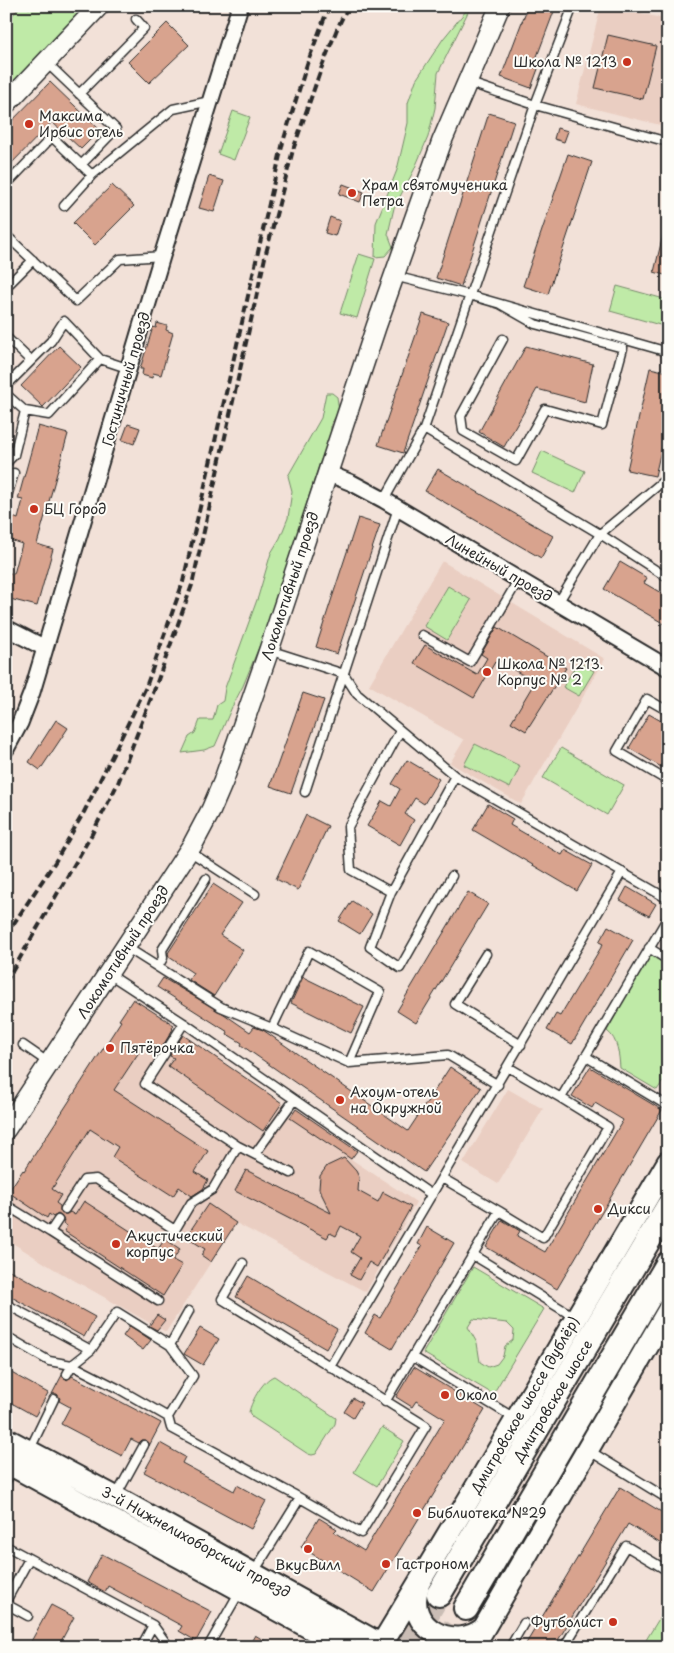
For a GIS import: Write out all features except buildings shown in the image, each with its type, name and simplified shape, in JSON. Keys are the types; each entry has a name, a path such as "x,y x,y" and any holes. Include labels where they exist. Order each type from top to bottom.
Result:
{"main road":[{"name":"Дмитровское шоссе (дублёр)","path":"382,1646 428,1590 517,1420 668,1162"},
{"name":"Дмитровское шоссе","path":"428,1590 668,1207"},
{"path":"466,1608 668,1264"},
{"path":"473,1647 665,1322"},
{"name":"3-й Нижнелихоборский проезд","path":"6,1439 115,1497 345,1647"},
{"name":"3-й Нижнелихоборский проезд","path":"9,1470 382,1646"},
{"path":"428,1590 415,1602 417,1616 425,1628 436,1637 449,1642 464,1641 477,1636 484,1628"}],"street":[{"path":"6,104 99,6"},
{"name":"Гостиничный проезд","path":"6,749 20,724 45,648 130,369 162,256 240,6"},
{"name":"Локомотивный проезд","path":"6,1129 109,974 212,810 269,650 327,473 442,141 500,6"},
{"name":"Линейный проезд","path":"327,473 352,482 398,508 668,668"},
{"path":"6,628 45,648"}],"lane":[{"path":"384,500 424,429 535,105 573,6"},
{"path":"79,94 144,28 136,20"},
{"path":"46,62 116,129 81,165"},
{"path":"467,82 535,105 668,142"},
{"path":"64,206 92,175 173,109 211,101"},
{"path":"6,185 52,137 92,175"},
{"path":"6,235 76,301 120,259 162,256"},
{"path":"6,287 33,260"},
{"path":"394,276 668,352"},
{"path":"500,304 535,324 623,348 602,425 545,409 516,461 463,431 461,416 503,339"},
{"path":"6,386 50,341 64,320 100,359 130,369"},
{"path":"6,336 31,360"},
{"path":"6,394 25,411 49,416 100,359"},
{"path":"6,463 14,455 25,411"},
{"path":"424,429 600,534 668,578"},
{"path":"6,447 14,455"},
{"path":"6,500 14,473"},
{"path":"558,602 600,534 668,476"},
{"path":"304,792 398,508"},
{"path":"422,635 470,662 519,579"},
{"path":"269,650 344,674 357,694 455,776 668,899"},
{"path":"668,711 647,699 617,751 668,781"},
{"path":"391,892 350,870 348,827 400,731"},
{"path":"452,876 400,968 370,948 391,892 455,776"},
{"path":"188,851 255,894"},
{"path":"330,1367 622,872"},
{"path":"158,967 163,958 162,950 206,879"},
{"path":"560,1098 668,917"},
{"path":"126,947 221,1006 349,1063 448,1055 498,1085"},
{"path":"649,948 668,960"},
{"path":"272,1028 309,951 380,992 349,1063"},
{"path":"486,954 455,1004 521,1045"},
{"path":"109,974 184,1023 432,1195"},
{"path":"184,1023 145,1084 238,1146 291,1173"},
{"path":"23,1045 49,1063"},
{"path":"585,1056 668,1106"},
{"path":"442,1178 544,1238 608,1127 508,1067"},
{"path":"255,1154 294,1100"},
{"path":"65,1209 84,1180 96,1179 176,1230 192,1203 213,1190 238,1146"},
{"path":"6,1205 158,1301"},
{"path":"386,1402 499,1211"},
{"path":"50,1232 58,1220"},
{"path":"473,1255 577,1318"},
{"path":"6,1336 49,1361 72,1366 119,1389 164,1415 172,1428 300,1498 360,1534 426,1426 222,1299 243,1263"},
{"path":"6,1304 91,1350"},
{"path":"170,1345 189,1311"},
{"path":"67,1374 72,1366 91,1350 117,1312 170,1345 192,1376 164,1415 157,1421"},
{"path":"412,1357 517,1420"},
{"path":"29,1451 54,1399"},
{"path":"115,1497 144,1445"},
{"path":"588,1450 668,1499"},
{"path":"208,1647 300,1498"},
{"path":"6,1546 153,1625 169,1647"},
{"path":"564,1647 626,1546 668,1571"},
{"path":"6,1601 29,1558"},
{"path":"6,1604 28,1616"},
{"path":"510,1647 524,1623"},
{"path":"141,1647 153,1625"}],"shaded area":[{"name":"Школа № 1213","path":"601,6 613,6 668,20 668,127 576,104"},
{"name":"Школа № 1213. Корпус № 2","path":"442,561 605,659 521,804 450,763 464,740 369,685"},
{"path":"133,999 174,1025 172,1029 294,1112 296,1109 357,1151 351,1159 416,1202 366,1292 236,1223 166,1332 54,1269 6,1239 6,1195 121,1022 119,1020"},
{"path":"508,1089 543,1109 498,1184 463,1163"}],"green space":[{"path":"21,6 27,6 29,9 32,6 92,6 6,94 6,22"},
{"path":"470,6 438,73 435,108 428,137 414,170 394,208 388,234 393,247 385,256 375,257 376,223 397,170 408,123 408,103 416,80 443,39"},
{"path":"233,111 250,117 234,160 218,154"},
{"path":"359,254 375,259 357,318 340,313"},
{"path":"617,286 668,300 667,327 610,311"},
{"path":"326,393 332,393 337,397 339,411 331,424 331,439 320,462 268,625 243,686 215,746 204,750 182,753 189,737 195,733 200,720 213,720 217,705 223,701 225,688 258,597 271,553 280,538 288,518 292,491 288,476 321,418"},
{"path":"542,451 585,471 575,493 532,473"},
{"path":"448,586 471,600 447,640 424,626"},
{"path":"578,662 594,671 579,696 563,687"},
{"path":"475,744 520,766 510,788 464,765"},
{"path":"561,748 624,785 607,815 543,778"},
{"path":"649,954 668,966 668,1074 657,1090 620,1068 616,1043 607,1031"},
{"path":"473,1267 544,1309 493,1394 423,1353","holes":["473,1319 507,1323 514,1330 513,1340 505,1346 503,1356 497,1364 488,1367 480,1362 477,1343 468,1327"]},
{"path":"274,1376 336,1418 335,1424 316,1454 308,1454 252,1417 249,1412 258,1391"},
{"path":"382,1427 404,1441 377,1486 354,1472"},
{"path":"668,1604 668,1647 657,1647 646,1640"}],"tunnel":[{"path":"408,1647 439,1594"},
{"path":"443,1647 466,1608"}],"railway":[{"path":"6,935 55,862 84,812 146,687 183,582 283,142 307,64 329,6"},
{"path":"6,982 92,834 118,783 192,585 266,253 293,150 321,69 348,6"}],"place":[{"name":"Школа № 1213","path":"627,62"},
{"name":"Максима Ирбис отель","path":"29,124"},
{"name":"Храм святомученика Петра","path":"352,193"},
{"name":"БЦ Город","path":"34,509"},
{"name":"Школа № 1213. Корпус № 2","path":"487,672"},
{"name":"Пятёрочка","path":"110,1048"},
{"name":"Ахоум-отель на Окружной","path":"340,1100"},
{"name":"Дикси","path":"598,1209"},
{"name":"Акустический корпус","path":"116,1244"},
{"name":"Около","path":"445,1395"},
{"name":"Библиотека №29","path":"417,1513"},
{"name":"ВкусВилл","path":"308,1549"},
{"name":"Гастроном","path":"386,1564"},
{"name":"Футболист","path":"613,1622"}]}
